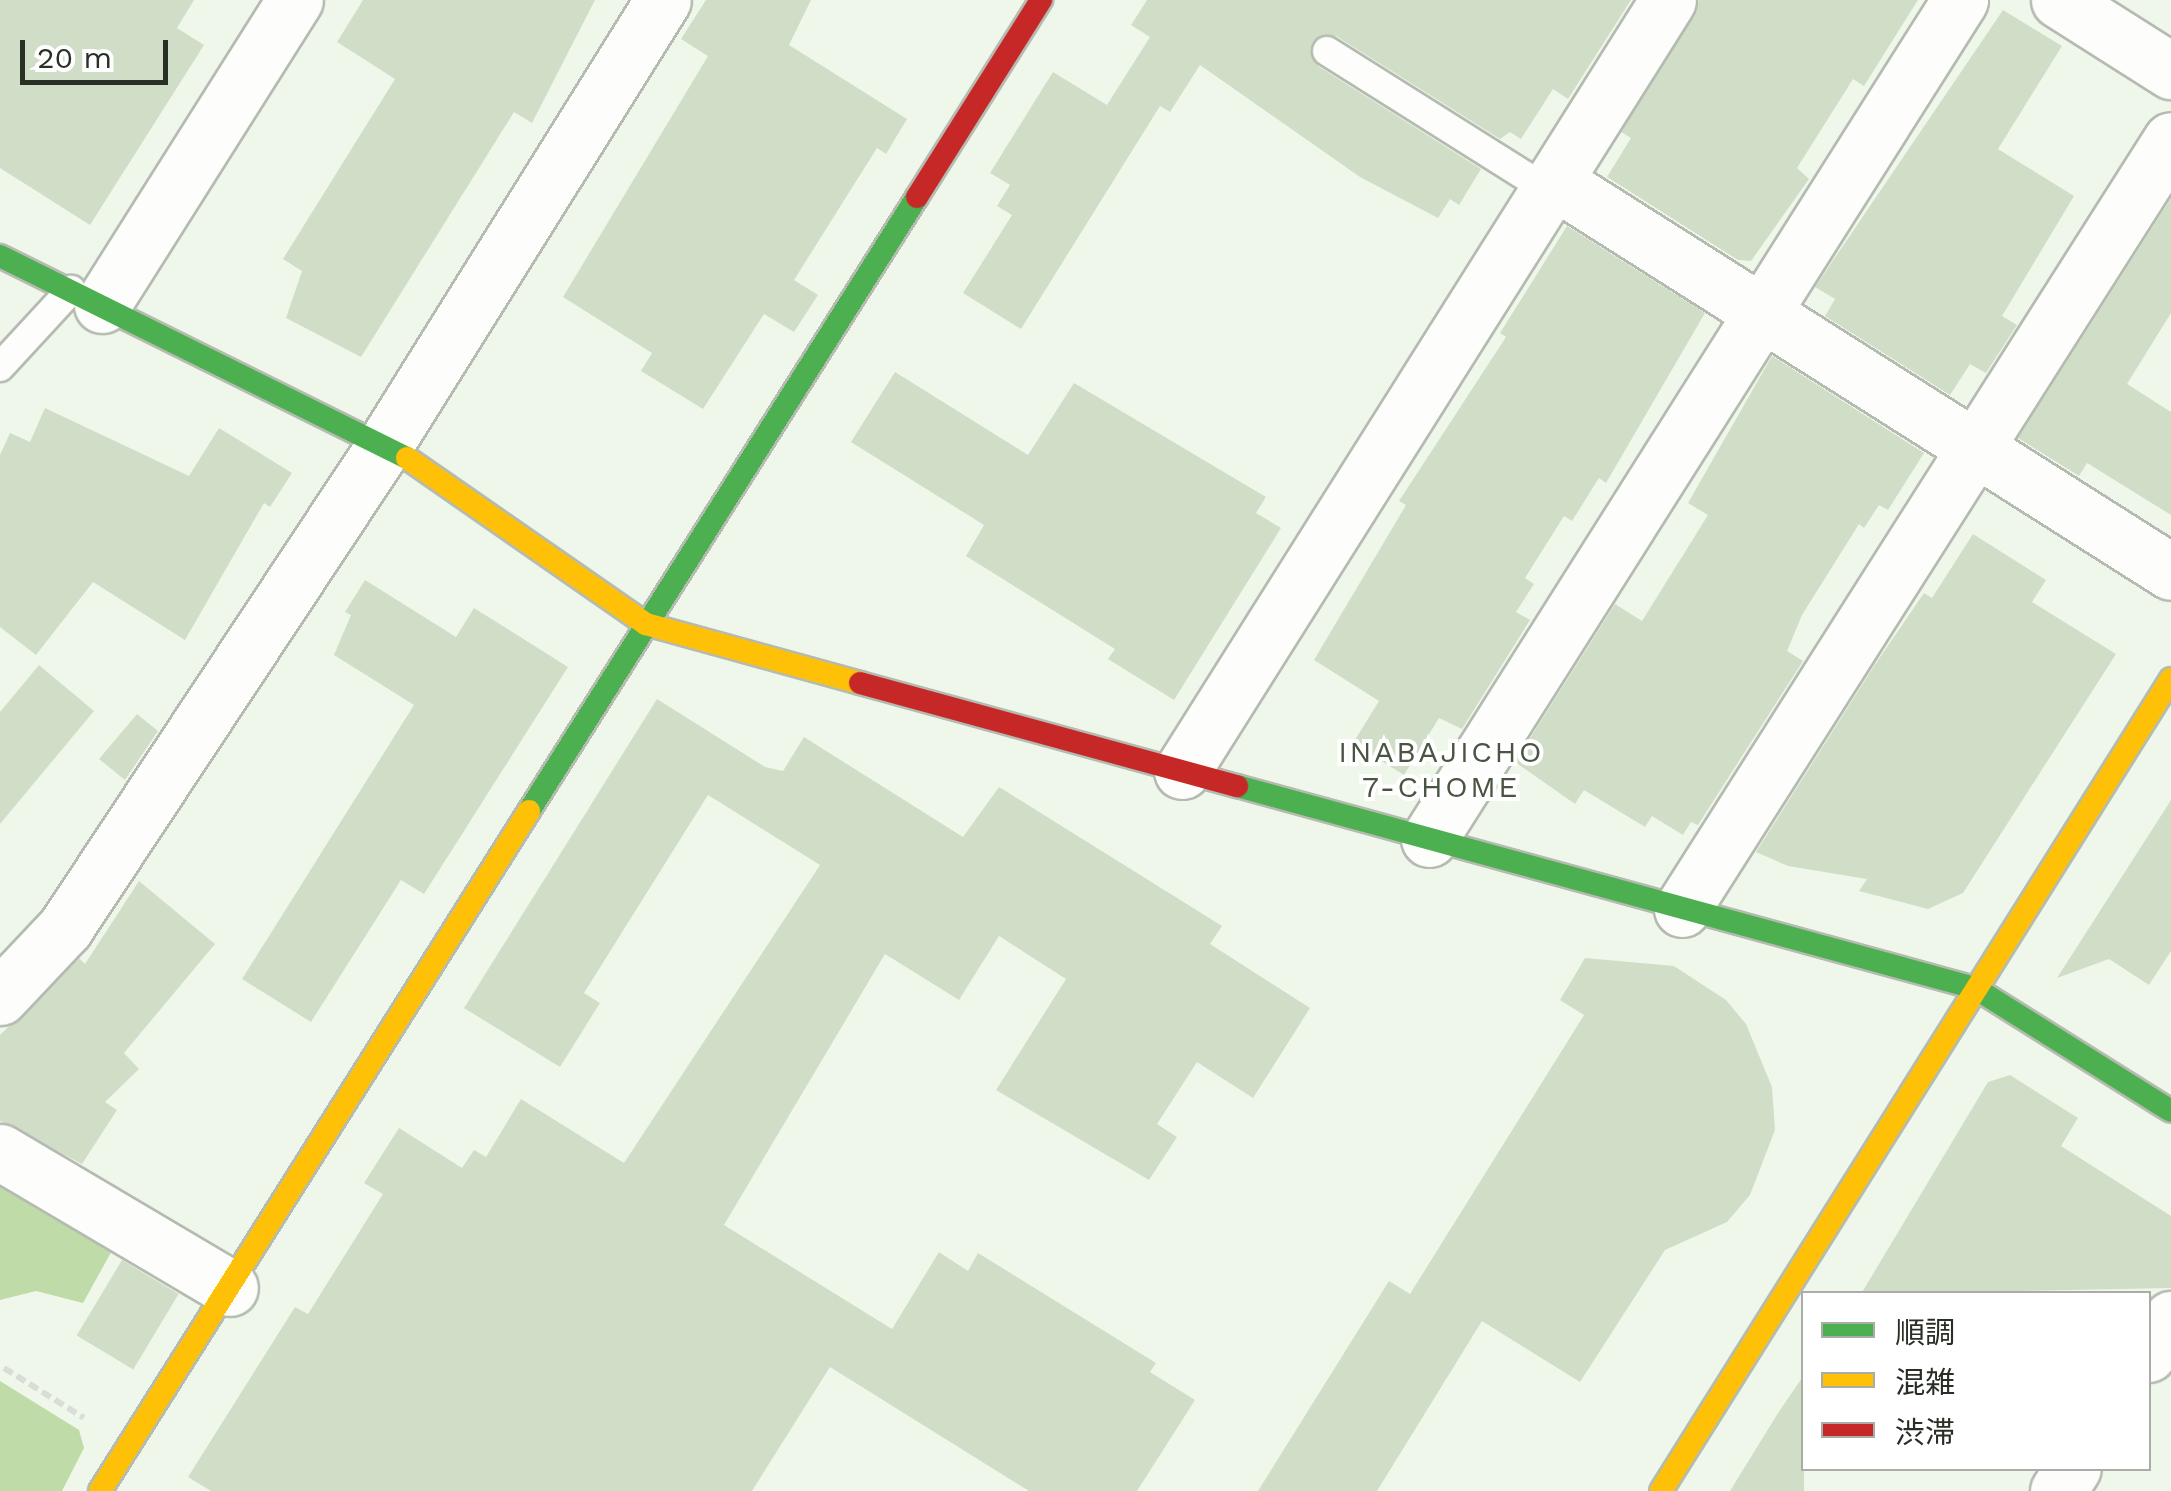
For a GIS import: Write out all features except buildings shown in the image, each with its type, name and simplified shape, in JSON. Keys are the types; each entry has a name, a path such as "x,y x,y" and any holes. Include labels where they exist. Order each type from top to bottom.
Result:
{"street":[{"path":"86,298 295,0"},
{"path":"0,997 65,928 386,442 662,0"},
{"path":"1182,771 1668,0"},
{"path":"1428,838 1960,0"},
{"path":"2059,0 2171,71"},
{"path":"100,1491 1039,1"},
{"path":"1682,908 2171,140"},
{"path":"1551,186 1763,312 2171,572"},
{"path":"0,256 386,442 646,624 1974,988 2171,1110"},
{"path":"1661,1491 2171,679"},
{"path":"0,1152 230,1288"},
{"path":"2151,1350 2171,1320"}],"lane":[{"path":"1328,51 1551,186"},
{"path":"0,368 86,298"}],"path":[{"path":"4,1368 129,1446"}],"green space":[{"path":"0,1179 114,1247 83,1303 36,1291 0,1300"},
{"path":"0,1381 79,1430 84,1448 62,1491 0,1491"}],"traffic: fast":[{"path":"529,811 917,197"},
{"path":"0,256 407,458"},
{"path":"1237,786 1975,988 2171,1111"}],"traffic: slow":[{"path":"407,458 646,624 860,683"},
{"path":"1661,1491 2171,679"},
{"path":"100,1491 529,811"}],"traffic: jam":[{"path":"917,197 1041,0"},
{"path":"860,683 1237,786"}],"district":[{"name":"INABAJICHO 7-CHOME","path":"1441,769"}]}
